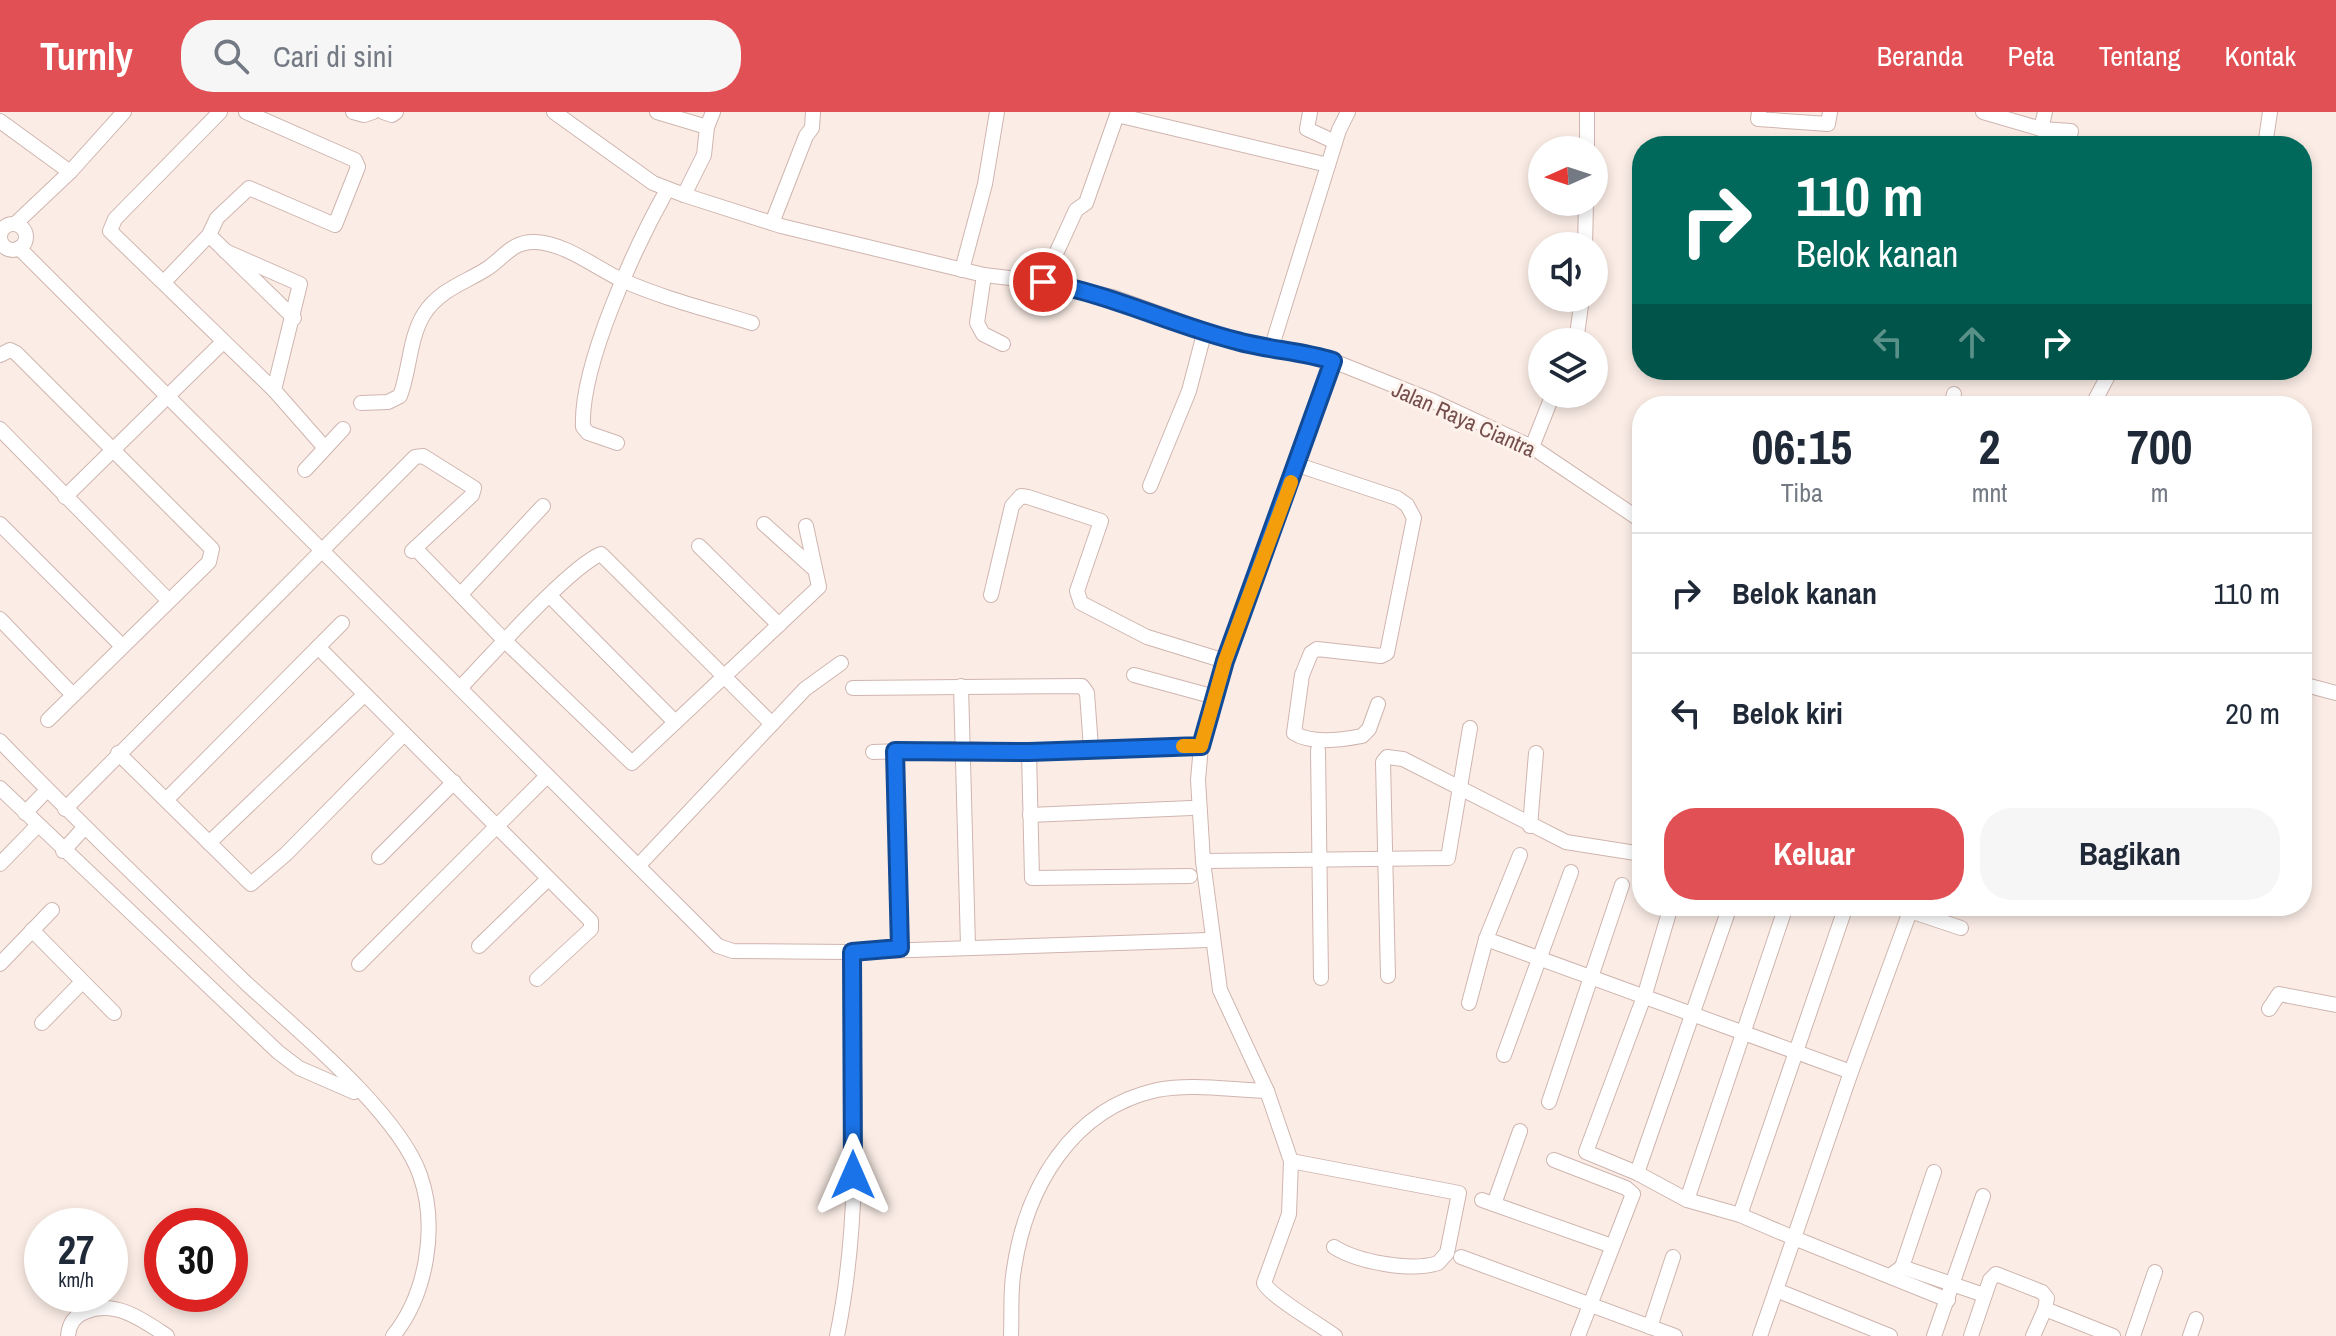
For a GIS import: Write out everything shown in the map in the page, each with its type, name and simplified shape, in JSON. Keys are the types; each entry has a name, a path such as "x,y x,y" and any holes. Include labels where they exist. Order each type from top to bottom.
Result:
{"street":[{"path":"124,112 70,172 6,225 0,236 2,247 19,248 168,392 322,551 724,949 852,952 1208,940"},
{"path":"220,112 110,225 111,233 165,281 274,390 325,448"},
{"path":"165,281 209,235 217,218 249,188 333,226 358,167 349,155 246,112"},
{"path":"353,112 364,115 373,112"},
{"path":"383,112 392,115 396,112"},
{"name":"Jalan Raya Ciantra","path":"554,112 667,190 772,223 962,270 1043,282 1113,297 1238,342 1272,346 1333,361 1532,447 1632,514"},
{"path":"657,112 707,127"},
{"path":"684,195 704,155 707,127 713,112"},
{"path":"772,223 806,136 812,128 813,112"},
{"path":"962,270 985,184 997,112"},
{"path":"1310,112 1307,129 1335,142"},
{"path":"1272,346 1335,142 1348,112"},
{"path":"1587,112 1587,136"},
{"path":"1759,112 1758,119 1828,124 1830,112"},
{"path":"1983,112 2041,129 2071,131 2070,136"},
{"path":"2041,129 2045,112"},
{"path":"2266,136 2270,112"},
{"path":"1043,282 1076,210 1086,203 1115,116 1172,119 1328,165"},
{"path":"0,121 70,172"},
{"path":"617,443 588,433 583,419 593,366 625,281 667,190"},
{"path":"6,225 23,228 26,236 19,248"},
{"path":"209,235 294,318"},
{"path":"361,403 388,402 400,396 419,322 427,309 445,291 487,268 515,246 539,242 559,248 625,281 752,323"},
{"path":"225,251 299,283 294,318 274,390"},
{"path":"984,275 977,323 983,334 1003,344"},
{"path":"1150,486 1189,391 1205,330"},
{"path":"65,497 168,392 223,342"},
{"path":"0,355 10,350 16,353 212,549 209,562 48,720"},
{"path":"1333,361 1225,661 1201,746 1198,780 1203,861 1220,990 1267,1091 1291,1161 1289,1214 1264,1283 1273,1295 1335,1336"},
{"path":"1532,447 1547,408"},
{"path":"0,429 168,600"},
{"path":"305,470 343,429"},
{"path":"65,809 415,457 423,456 474,488 472,495 414,549 630,763 819,587 806,526"},
{"path":"1298,465 1397,498 1407,505 1414,518 1387,653 1381,656 1321,649 1311,653 1302,675 1294,733 1303,738 1328,740 1362,736 1369,729 1378,704"},
{"path":"991,595 1012,506 1021,496 1028,497 1101,521 1077,591 1081,603 1147,637 1225,661"},
{"path":"461,594 543,506"},
{"path":"0,524 121,645"},
{"path":"764,524 813,568"},
{"path":"699,546 779,625"},
{"path":"460,688 591,559 604,555 772,724"},
{"path":"551,597 675,722"},
{"path":"0,619 73,695"},
{"path":"166,800 342,623"},
{"path":"318,647 592,925 537,979"},
{"path":"638,866 805,689 841,663"},
{"path":"1134,675 1215,697"},
{"path":"961,686 968,946"},
{"path":"853,688 1082,686 1087,693 1091,748"},
{"path":"2312,687 2336,693"},
{"path":"209,843 364,695"},
{"path":"1203,861 1448,858 1470,728"},
{"path":"118,753 246,883 254,883 403,735"},
{"path":"0,741 84,828 365,1098 406,1149 420,1175 426,1207 427,1247 422,1277 413,1302 393,1336"},
{"path":"873,752 963,749 1029,752 1201,746"},
{"path":"1318,750 1321,978"},
{"path":"895,751 900,948"},
{"path":"1029,752 1032,878 1190,876"},
{"path":"1530,826 1536,753"},
{"path":"1388,976 1385,758 1403,759 1566,842 1632,852"},
{"path":"359,964 547,776"},
{"path":"379,857 454,782"},
{"path":"0,788 278,1052 299,1068 365,1098"},
{"path":"25,813 47,790"},
{"path":"1030,815 1191,808"},
{"path":"0,864 37,826"},
{"path":"63,851 84,828"},
{"path":"1469,1003 1486,939 1520,855"},
{"path":"1504,1055 1571,872"},
{"path":"479,946 548,879"},
{"path":"1549,1102 1622,885"},
{"path":"0,964 52,910"},
{"path":"1668,916 1645,994 1586,1152 1637,1173 1687,1200 1740,1215 1794,1238 1896,1271 1954,1283 1984,1295"},
{"path":"1637,1173 1726,916"},
{"path":"1687,1200 1783,916"},
{"path":"1740,1215 1843,916"},
{"path":"1760,1336 1908,916"},
{"path":"1931,916 1961,928"},
{"path":"32,930 114,1013"},
{"path":"1486,939 1645,994 1691,1014 1851,1072"},
{"path":"837,1336 851,1254 853,1207 852,952"},
{"path":"42,1023 82,982"},
{"path":"2269,1009 2279,994 2336,1005"},
{"path":"1011,1336 1014,1267 1032,1203 1052,1159 1082,1129 1123,1102 1156,1090 1267,1091"},
{"path":"1520,1131 1488,1202 1612,1246"},
{"path":"1554,1160 1631,1191 1632,1198 1578,1336"},
{"path":"1291,1161 1459,1193 1447,1253 1438,1263 1391,1263 1343,1253 1334,1247"},
{"path":"1896,1271 1934,1172"},
{"path":"1934,1336 1983,1196"},
{"path":"1461,1257 1675,1336"},
{"path":"1650,1327 1673,1257"},
{"path":"1896,1271 1948,1300"},
{"path":"2133,1336 2155,1272"},
{"path":"1971,1336 1993,1275 2000,1274 2045,1295 2045,1309 2033,1336"},
{"path":"1776,1290 1890,1336"},
{"path":"68,1336 72,1321 81,1313 103,1306 116,1308 167,1336"},
{"path":"2045,1309 2090,1332 2113,1336"},
{"path":"2190,1336 2196,1319"}],"slow traffic":[{"path":"1183,746 1201,746 1225,661 1291,482"}],"route":[{"path":"853,1175 852,952 900,948 895,751 963,749 1029,752 1201,746 1225,661 1333,361 1305,352 1238,342 1113,297 1043,282"}]}
